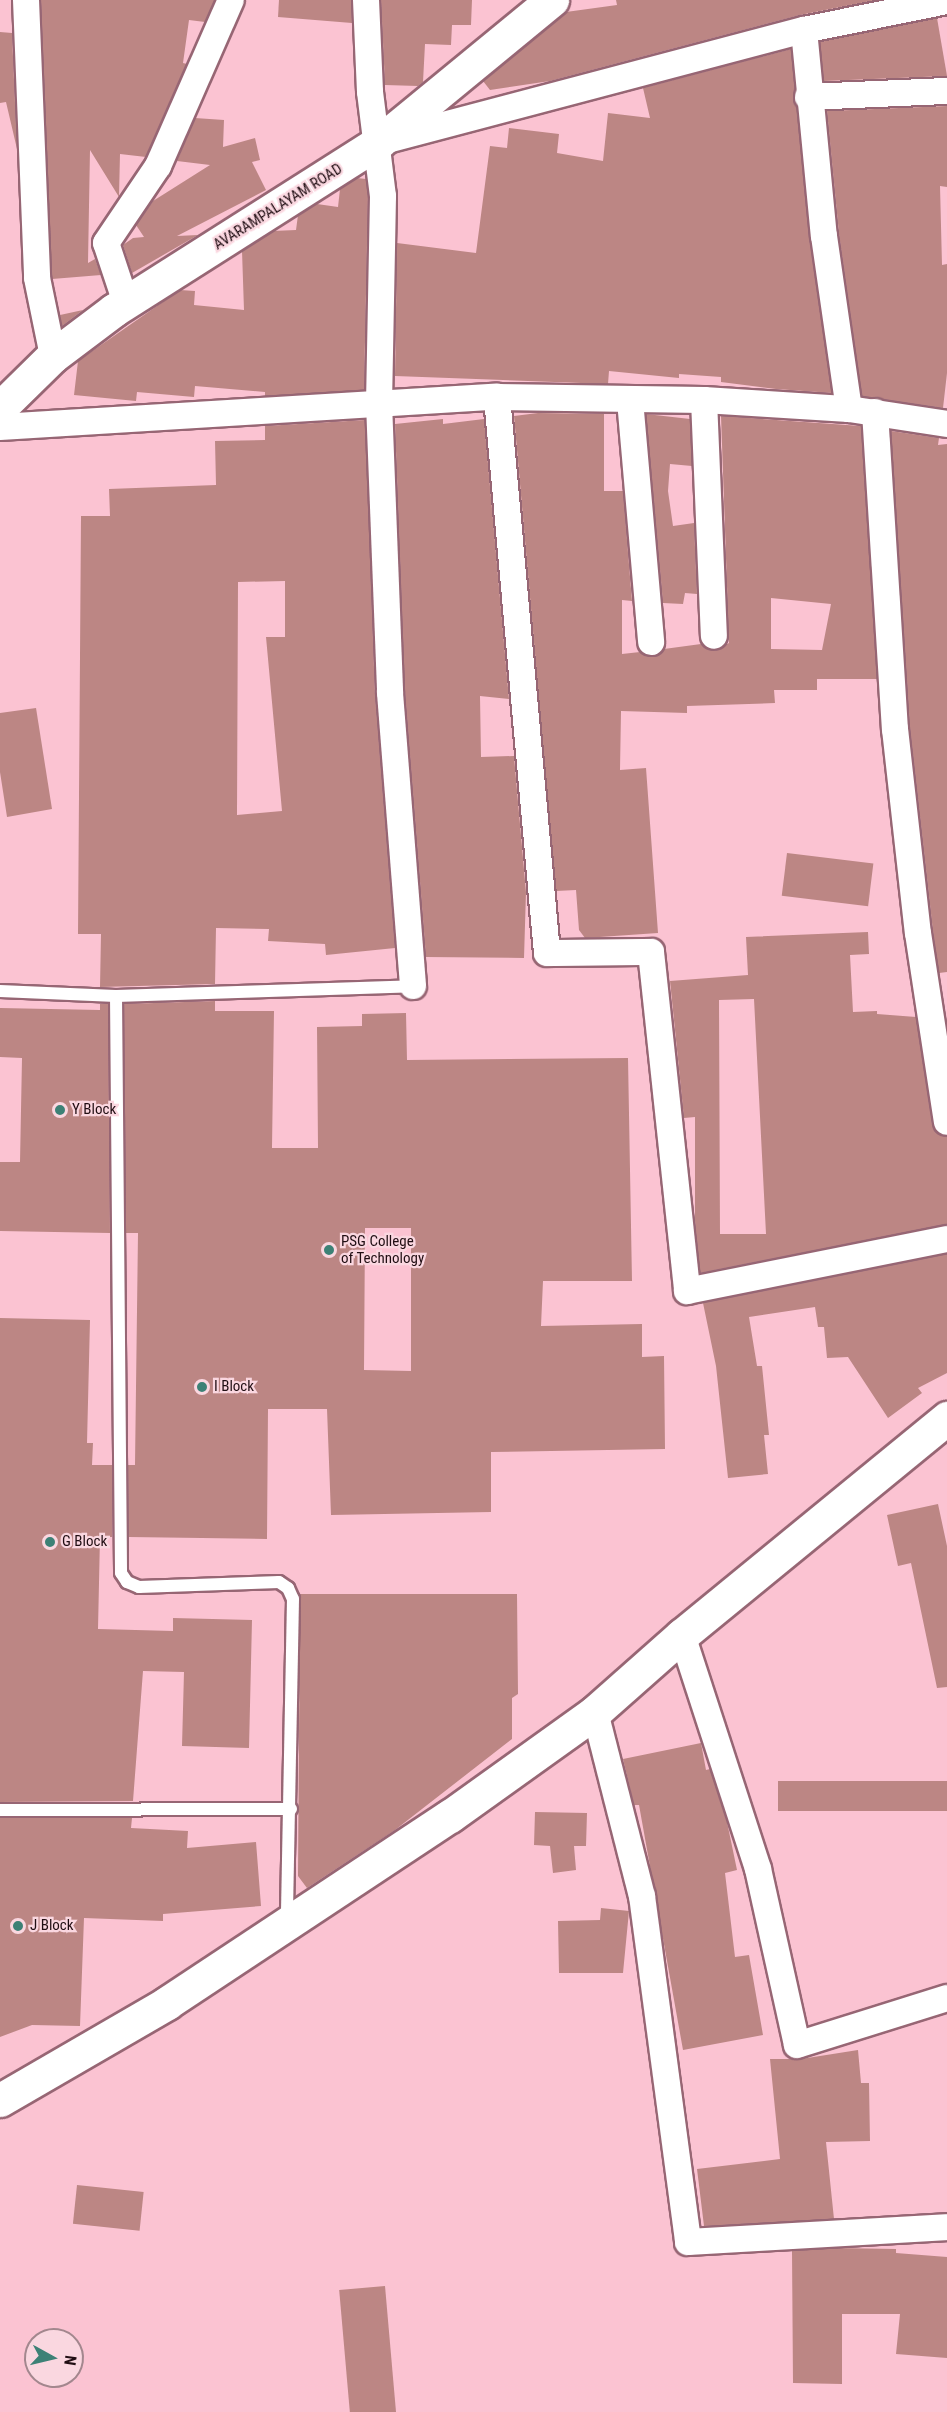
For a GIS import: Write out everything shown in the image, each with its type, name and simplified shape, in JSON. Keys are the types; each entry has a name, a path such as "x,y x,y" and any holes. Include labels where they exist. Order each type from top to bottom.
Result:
{"street":[{"path":"26,0 37,278 53,356"},
{"path":"126,303 106,243 158,166 231,0"},
{"path":"366,0 370,92 379,142 383,196 379,403 390,693 413,986"},
{"path":"379,142 804,30 934,1"},
{"name":"AVARAMPALAYAM ROAD","path":"0,408 53,356 126,303 379,142 544,3"},
{"path":"804,30 808,97 849,409"},
{"path":"808,97 947,91"},
{"path":"497,397 548,953 651,952 687,1291 947,1239"},
{"path":"0,427 497,397 704,400 849,409 947,424"},
{"path":"630,400 651,642"},
{"path":"704,400 714,636"},
{"path":"875,412 895,729 918,933 947,1122"},
{"path":"0,2100 167,2003 450,1816 595,1712 682,1635 947,1419"},
{"path":"682,1635 758,1869 797,2045 947,1998"},
{"path":"595,1712 642,1896 688,2242 947,2227"}],"lane":[{"path":"0,991 116,996 413,986"},
{"path":"116,996 121,1573 127,1582 139,1587 279,1582 288,1588 293,1599 291,1809 287,1924"},
{"path":"0,1810 291,1809"}],"building":[{"path":"41,0 215,0 205,22 189,20 183,63 187,64 146,157 120,154 119,197 90,150 88,263 95,259 101,275 52,279"},
{"path":"279,0 351,0 352,23 278,17"},
{"path":"381,0 472,0 471,25 452,25 451,45 425,44 423,82 418,86 385,85"},
{"path":"616,0 876,0 800,15 550,81 490,90 483,81 566,12 617,5"},
{"path":"937,18 947,76 824,81 820,42"},
{"path":"0,32 12,33 17,149 6,102 0,103"},
{"path":"791,49 809,237 832,393 721,382 721,377 679,374 679,378 609,371 608,384 395,376 397,243 476,253 490,146 507,148 509,128 559,134 557,153 603,161 608,113 650,118 643,88"},
{"path":"947,106 947,187 940,186 942,265 947,264 947,373 943,408 862,396 839,234 827,111"},
{"path":"195,118 224,120 223,147 255,138 260,160 252,162 266,190 177,236 198,235 132,273 123,245 133,238 144,237 136,225 153,201 210,165 177,161"},
{"path":"357,178 366,179 368,197 364,390 265,396 265,392 195,386 194,397 137,392 136,401 74,395 78,361 180,290 195,291 194,305 244,310 242,251 273,231 296,230 298,215 317,204 338,207 340,189"},
{"path":"83,310 62,326 60,315"},
{"path":"538,413 604,414 604,491 623,491 632,601 622,600 622,654 640,652 652,657 664,649 701,644 715,651 729,643 721,416 861,426 877,679 817,679 817,690 774,690 775,703 687,706 687,713 621,711 620,770 646,768 658,933 585,938 579,930 576,890 556,891 514,416","holes":["771,598 831,604 822,650 771,649"]},
{"path":"646,414 690,419 692,466 670,464 668,491 673,526 694,523 697,594 685,593 683,604 663,603"},
{"path":"443,419 443,424 484,419 509,699 480,696 481,757 514,756 526,892 524,958 426,957 405,692 395,424"},
{"path":"365,420 375,694 395,948 326,955 325,944 268,941 269,929 216,928 215,984 100,987 101,934 78,934 81,516 110,516 109,489 216,485 215,441 265,440 265,426","holes":["285,581 285,637 266,637 282,811 237,815 238,582"]},
{"path":"891,431 939,438 938,445 947,444 947,972 939,973 910,728"},
{"path":"36,708 52,809 7,817 0,772 0,713"},
{"path":"787,853 873,864 868,906 782,896"},
{"path":"868,932 869,954 850,955 853,1012 877,1011 877,1014 916,1017 932,1124 936,1132 947,1137 947,1224 700,1273 695,1221 695,1117 684,1118 670,981 748,975 746,937","holes":["754,999 766,1234 720,1234 719,1000"]},
{"path":"215,1001 215,1011 274,1011 272,1148 318,1148 317,1027 362,1026 362,1014 406,1013 407,1060 628,1058 632,1281 543,1281 541,1326 642,1324 642,1357 664,1356 665,1449 491,1452 491,1512 331,1515 327,1409 268,1409 267,1539 129,1537 128,1465 135,1465 138,1233 126,1233 124,1004","holes":["365,1228 411,1228 411,1371 364,1370"]},
{"name":"Y Block","path":"100,1004 108,1004 110,1233 0,1231 0,1162 20,1162 22,1058 0,1057 0,1008 100,1010"},
{"path":"947,1254 947,1373 918,1388 922,1393 888,1418 848,1357 827,1358 824,1327 818,1327 815,1307 749,1317 757,1366 762,1366 769,1435 764,1435 768,1474 728,1478 716,1366 703,1303"},
{"name":"G Block","path":"0,1318 90,1320 87,1443 93,1443 92,1465 112,1465 112,1537 100,1537 98,1629 173,1631 173,1618 252,1620 249,1748 182,1746 184,1672 143,1671 133,1801 0,1802"},
{"path":"938,1504 947,1546 947,1687 937,1688 911,1563 898,1566 887,1515"},
{"path":"300,1594 517,1594 518,1694 512,1698 512,1739 395,1830 307,1888 298,1876"},
{"path":"701,1743 706,1770 710,1769 727,1822 737,1870 725,1873 735,1957 749,1955 763,2035 683,2050 639,1805 634,1805 623,1759"},
{"path":"778,1781 947,1781 947,1811 778,1811"},
{"path":"535,1812 587,1813 586,1846 574,1846 576,1870 553,1873 550,1846 534,1845"},
{"path":"0,1818 132,1818 131,1828 188,1831 187,1848 256,1842 261,1906 163,1914 163,1921 84,1918 80,2026 32,2025 0,2037"},
{"path":"601,1908 629,1911 623,1973 559,1973 558,1921 600,1920"},
{"path":"858,2050 861,2083 869,2083 870,2141 826,2142 834,2219 704,2226 697,2169 780,2159 770,2059 801,2059"},
{"path":"77,2185 144,2192 140,2231 73,2224"},
{"path":"836,2248 896,2249 896,2253 947,2257 947,2358 896,2354 900,2314 842,2314 842,2384 793,2383 792,2251"},
{"path":"385,2286 396,2412 350,2412 339,2290"}],"place":[{"name":"Y Block","path":"60,1110"},
{"name":"PSG College of Technology","path":"329,1250"},
{"name":"I Block","path":"202,1387"},
{"name":"G Block","path":"50,1542"},
{"name":"J Block","path":"18,1926"}]}
